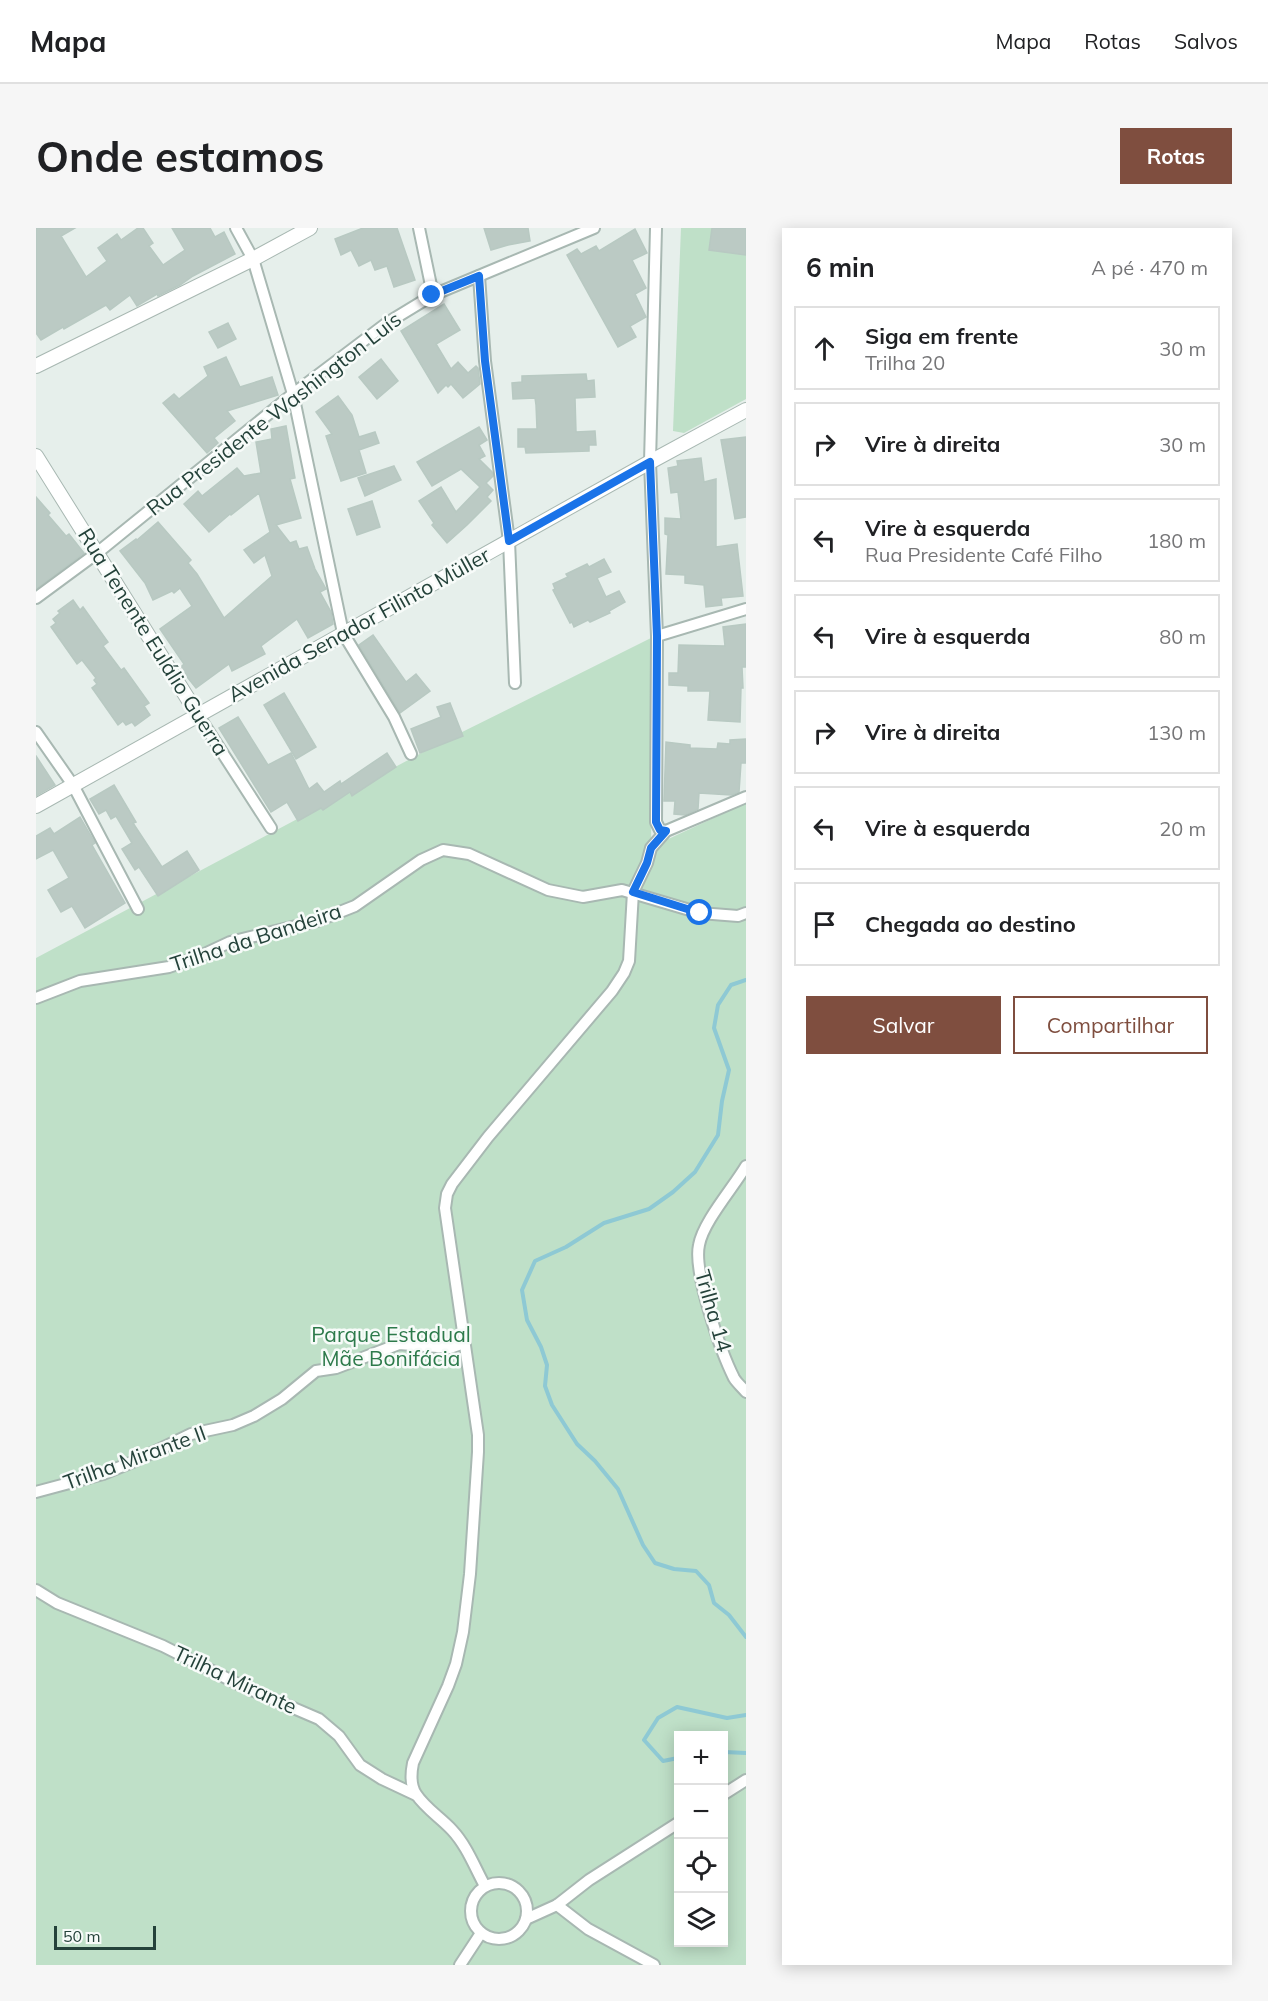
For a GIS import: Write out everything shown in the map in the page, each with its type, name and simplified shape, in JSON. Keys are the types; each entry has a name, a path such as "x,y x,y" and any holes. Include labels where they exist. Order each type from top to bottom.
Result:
{"street":[{"path":"236,228 253,259 293,394 343,633 394,717 411,754"},
{"path":"36,366 253,259 310,228"},
{"path":"419,228 432,295"},
{"name":"Rua Presidente Washington Luís","path":"36,598 97,553 293,394 387,323 432,295 594,228"},
{"path":"656,228 650,462 657,636 656,822 660,830 666,831"},
{"path":"479,276 485,361 509,541 514,683"},
{"name":"Avenida Senador Filinto Müller","path":"36,806 746,410"},
{"name":"Rua Tenente Eulálio Guerra","path":"36,456 271,828"},
{"path":"657,636 746,609"},
{"path":"36,732 73,785 138,909"},
{"path":"416,1795 412,1786 413,1763 456,1664 463,1632 470,1574 478,1435 445,1208 447,1194 488,1137 612,991 624,973 631,950 633,892 647,863 651,848 666,831 746,797"},
{"name":"Trilha da Bandeira","path":"36,998 80,981 169,967 230,942 318,921 355,906 421,860 443,850 470,854 548,890 583,897 622,890 700,913 738,916 746,913"},
{"name":"Trilha 14","path":"746,1166 707,1225 699,1245 698,1258 719,1341 735,1380 746,1392"},
{"name":"Trilha Mirante II","path":"36,1492 103,1474 191,1434 243,1421 282,1399 316,1371 336,1368 399,1344 450,1348 464,1343"},
{"name":"Trilha Mirante","path":"36,1590 57,1602 164,1646 240,1686 319,1719 339,1736 360,1765 382,1779 416,1795 454,1831 485,1886"},
{"path":"728,1791 746,1780"},
{"path":"526,1919 557,1905 590,1880 674,1826"},
{"path":"494,1883 513,1887 525,1901 526,1919 522,1928 507,1938 498,1940 481,1934 471,1918 473,1900 485,1886 494,1883"},
{"path":"557,1905 588,1929 654,1965"},
{"path":"460,1965 481,1934"}],"green space":[{"path":"681,228 746,228 746,399 684,433 673,431"},
{"name":"Parque Estadual Mãe Bonifácia","path":"653,637 651,847 746,803 746,1965 36,1965 36,958 444,741"}],"building":[{"path":"36,228 75,228 61,236 86,277 107,261 98,248 117,234 121,240 138,228 143,228 153,243 149,246 163,265 185,250 172,228 210,228 215,237 224,232 235,254 137,306 130,295 110,310 106,305 41,340 36,333"},
{"path":"363,228 397,228 415,280 394,287 387,266 375,270 371,260 359,266 351,250 341,255 335,239"},
{"path":"484,228 528,228 530,241 491,250"},
{"path":"712,228 746,228 746,255 709,250"},
{"path":"635,229 647,253 632,260 646,288 635,294 646,317 630,326 636,337 618,347 567,255 577,249 581,254 596,246 599,251"},
{"path":"444,304 460,330 436,344 451,369 458,362 468,373 476,366 478,368 480,384 463,398 451,384 448,387 446,385 438,393 401,331"},
{"path":"228,323 236,339 218,348 209,332"},
{"path":"226,357 240,387 272,377 278,395 227,411 235,421 214,438 218,443 207,453 163,403 174,394 179,399 208,376 204,367"},
{"path":"381,359 398,381 377,399 359,377"},
{"path":"586,374 587,381 594,380 595,397 575,398 576,432 595,431 596,445 589,445 589,451 526,453 525,447 518,447 518,429 537,429 536,405 535,398 513,399 512,383 522,382 522,376"},
{"path":"338,396 352,415 359,437 375,432 379,443 359,450 366,473 341,481 326,436 332,434 316,412"},
{"path":"286,426 295,478 290,479 301,518 276,525 290,543 296,541 299,549 307,547 326,589 320,592 331,612 333,624 308,638 297,619 261,646 265,654 232,671 229,664 196,688 180,668 184,664 160,629 192,606 180,588 174,593 172,591 153,600 145,583 120,551 158,522 191,560 188,563 224,618 272,576 265,555 254,563 244,550 270,532 259,493 209,532 184,504 198,491 202,496 237,468 244,476 261,473 256,442 272,439 271,429"},
{"path":"479,427 487,440 479,445 485,456 479,459 493,476 486,483 493,490 487,497 491,501 447,543 432,525 434,523 419,501 441,487 456,512 480,487 461,469 432,486 417,462"},
{"path":"746,437 746,517 735,519 721,440"},
{"path":"701,458 704,482 716,479 716,547 737,544 743,596 721,598 722,605 706,607 704,585 685,583 685,575 666,574 668,535 665,534 665,518 681,519 678,492 671,493 668,468 678,466 677,461"},
{"path":"394,466 401,480 365,496 358,478"},
{"path":"36,497 66,536 69,534 84,553 36,589"},
{"path":"372,501 380,527 357,535 348,509"},
{"path":"604,559 611,572 597,578 606,597 619,591 625,602 609,611 610,613 574,627 553,590 555,589 553,584 568,577 566,574 587,564 589,567"},
{"path":"73,600 80,610 83,607 108,642 103,646 121,670 124,668 149,703 144,706 150,715 135,726 132,722 126,725 123,721 118,725 92,688 97,684 94,680 96,678 82,660 77,664 51,627 56,623 53,619 60,613 58,611"},
{"path":"746,624 746,667 742,667 740,722 708,720 710,691 688,691 688,686 669,685 669,673 678,673 679,645 725,646 723,627"},
{"path":"373,635 406,682 416,674 430,691 400,713 359,645"},
{"path":"284,693 316,747 296,759 264,705"},
{"path":"450,703 463,736 420,753 411,729 441,717 437,707"},
{"path":"238,717 268,765 291,753 309,789 317,783 324,792 340,781 341,784 387,753 396,767 352,796 350,792 323,810 321,808 298,821 287,802 271,812 219,728"},
{"path":"746,739 746,763 741,763 739,792 731,795 699,793 698,809 685,815 674,814 675,801 664,801 666,742 690,745 690,748 717,749 718,743 730,744 730,740"},
{"path":"36,756 55,785 36,796"},
{"path":"114,785 136,822 133,823 162,867 187,851 199,870 158,896 139,867 135,870 122,849 132,843 116,816 111,819 106,810 99,814 90,799"},
{"path":"80,817 95,843 92,845 125,903 85,928 72,906 61,912 48,890 69,878 53,850 36,859 36,836 50,828 54,834"}],"waterway":[{"path":"746,980 731,985 718,1005 714,1028 729,1070 718,1135 695,1172 649,1209 604,1223 566,1247 535,1261 522,1290 527,1320 541,1347 547,1365 545,1386 552,1405 577,1444 595,1461 618,1489 643,1545 655,1563 674,1569 696,1571 709,1585 714,1603 729,1615 746,1637"},
{"path":"674,1759 663,1761 644,1740 658,1718 677,1707 727,1718 746,1715"},
{"path":"728,1752 746,1753"}],"route":[{"path":"432,295 479,276 485,361 509,541 650,462 657,636 656,822 660,830 666,831 651,848 647,863 633,892 700,913"}]}
